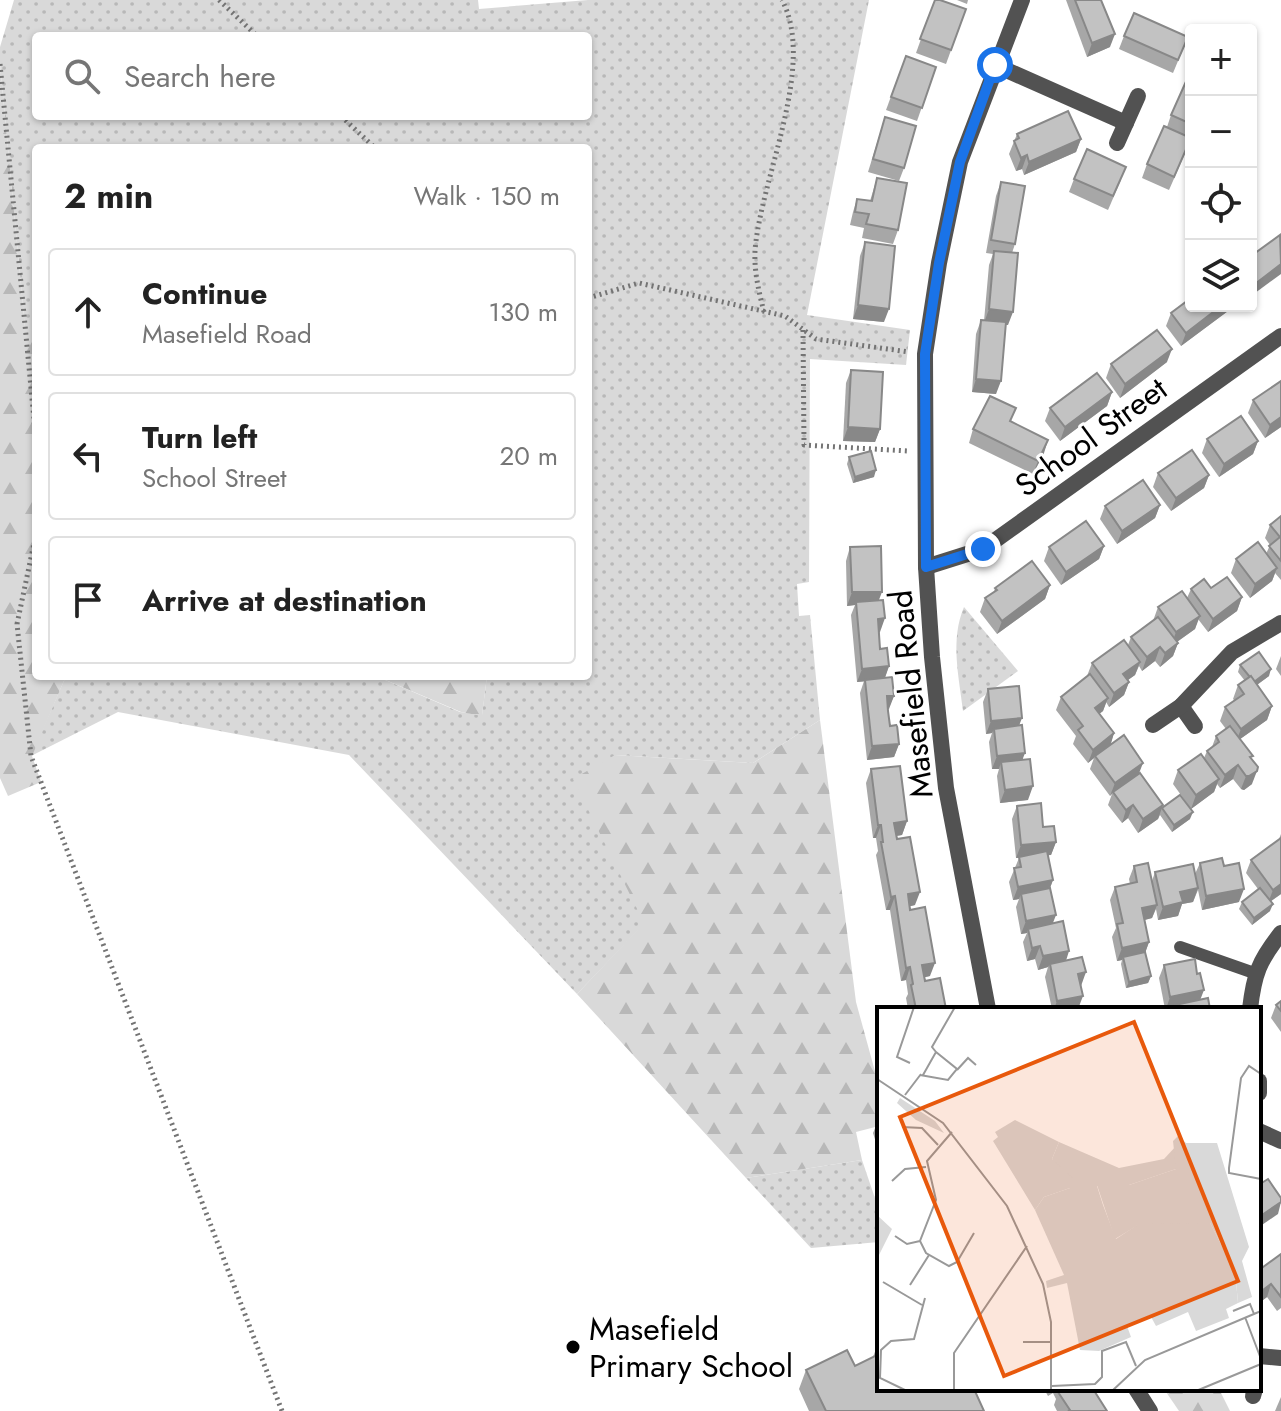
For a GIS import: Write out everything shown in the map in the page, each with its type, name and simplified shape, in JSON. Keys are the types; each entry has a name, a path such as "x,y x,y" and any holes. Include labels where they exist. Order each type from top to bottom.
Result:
{"street":[{"name":"Masefield Road","path":"988,1007 946,788 932,657 926,567 925,354 939,263 960,162 1022,0"},
{"path":"995,65 1126,123"},
{"path":"1117,143 1138,96"},
{"name":"School Street","path":"926,567 983,549 1281,336"},
{"path":"1153,725 1181,706 1232,652 1281,623"},
{"path":"1181,706 1195,726"},
{"path":"1250,1007 1253,983 1264,954 1281,933"},
{"path":"1261,1132 1281,1141"},
{"path":"1261,1361 1281,1358"},
{"path":"1137,1391 1150,1411"}],"lane":[{"path":"1180,947 1257,974"}],"path":[{"path":"219,0 253,32"},
{"path":"764,312 758,289 755,253 793,71 793,34 782,0"},
{"path":"0,64 32,398"},
{"path":"345,120 371,144"},
{"path":"592,297 639,283 785,316 816,339 925,354"},
{"path":"803,330 804,445 925,452"},
{"path":"32,553 17,624 31,756 282,1411"}],"green space":[{"path":"14,0 478,0 479,9 588,0 869,0 807,315 910,330 906,365 810,359 809,582 797,584 799,616 810,615 820,720 753,763 615,755 645,923 577,994 349,755 118,712 31,756 64,680 385,680 460,712 482,715 486,680 592,680 592,144 32,144 32,331 25,328 0,47"},
{"path":"0,64 25,327 32,330 32,680 64,680 32,756 41,782 8,796 0,778"},
{"path":"964,607 1018,671 963,711 956,645"},
{"path":"385,680 486,680 482,716 461,712"},
{"path":"820,720 856,1002 877,1079 877,1127 856,1132 862,1160 746,1178 577,994 644,923 573,779 615,755 753,763"},
{"path":"862,1160 877,1204 877,1242 811,1248 746,1178"},
{"path":"1165,1391 1220,1391 1230,1411 1179,1411"}],"building":[{"path":"935,0 966,9 951,50 920,39"},
{"path":"1075,0 1101,0 1115,34 1092,43"},
{"path":"1134,13 1185,36 1185,44 1178,60 1124,36"},
{"path":"906,56 936,67 922,108 891,97"},
{"path":"1185,84 1185,121 1171,115"},
{"path":"1068,111 1081,139 1029,162 1027,155 1021,158 1014,141 1019,138 1017,134"},
{"path":"885,117 916,126 904,168 873,159"},
{"path":"1164,126 1185,135 1185,152 1174,177 1147,164"},
{"path":"1087,149 1126,167 1113,196 1074,179"},
{"path":"877,178 907,183 898,230 866,224 869,214 855,212 857,199 872,201"},
{"path":"1001,182 1025,186 1015,244 991,240"},
{"path":"1280,235 1281,264 1257,282 1257,252"},
{"path":"865,242 895,246 889,309 858,305"},
{"path":"994,251 1018,253 1013,312 989,309"},
{"path":"1185,302 1185,312 1213,312 1186,333 1171,313"},
{"path":"981,320 1006,322 1001,381 976,379"},
{"path":"1157,330 1172,349 1125,384 1111,364"},
{"path":"851,370 883,372 880,429 848,427"},
{"path":"1097,373 1112,392 1065,427 1050,408"},
{"path":"1281,381 1281,417 1270,425 1253,400"},
{"path":"990,396 1016,408 1010,421 1048,440 1038,461 973,429"},
{"path":"1241,416 1258,441 1224,464 1207,439"},
{"path":"1192,450 1209,475 1176,498 1158,473"},
{"path":"871,451 876,470 855,477 849,457"},
{"path":"1143,480 1160,505 1122,531 1105,506"},
{"path":"1281,516 1281,561 1269,546 1280,537 1270,525"},
{"path":"1086,521 1104,546 1066,572 1049,547"},
{"path":"1258,542 1277,568 1255,584 1236,559"},
{"path":"881,546 882,592 852,592 850,547"},
{"path":"1032,561 1050,585 1002,621 985,598"},
{"path":"1227,577 1242,597 1213,619 1191,589 1204,579 1211,588"},
{"path":"1182,591 1200,616 1176,632 1158,607"},
{"path":"883,600 885,618 878,619 880,649 887,648 889,666 862,669 856,602"},
{"path":"1158,617 1178,643 1165,653 1160,647 1147,657 1131,637"},
{"path":"1124,640 1140,662 1123,674 1129,682 1114,693 1092,663"},
{"path":"1259,652 1271,669 1254,682 1240,665"},
{"path":"1090,674 1108,698 1095,708 1114,733 1093,750 1078,730 1083,726 1061,697"},
{"path":"1251,676 1272,706 1241,729 1225,707 1244,694 1238,685"},
{"path":"892,677 894,696 887,696 888,711 890,726 897,725 899,744 872,746 865,680"},
{"path":"1019,686 1022,718 991,721 988,689"},
{"path":"1022,725 1025,753 997,756 994,729"},
{"path":"1230,726 1258,767 1249,776 1238,765 1225,775 1207,751 1219,742 1216,736"},
{"path":"1124,735 1143,763 1115,783 1095,756"},
{"path":"1201,754 1219,779 1196,795 1178,770"},
{"path":"1030,759 1033,786 1005,790 1001,762"},
{"path":"900,766 907,821 894,823 897,839 910,837 920,892 908,894 910,910 925,907 935,963 922,965 925,981 940,978 946,1007 916,1007 895,896 891,897 871,769"},
{"path":"1140,773 1163,805 1143,819 1133,805 1126,810 1113,792"},
{"path":"1180,795 1193,812 1174,825 1162,808"},
{"path":"1041,803 1043,827 1054,826 1056,842 1021,845 1017,806"},
{"path":"1281,838 1281,884 1273,890 1251,860"},
{"path":"1047,851 1053,880 1018,887 1014,868 1021,867 1019,857"},
{"path":"1222,858 1224,866 1239,863 1244,889 1206,896 1200,863"},
{"path":"1148,863 1157,905 1142,908 1149,942 1122,948 1117,924 1123,923 1115,887 1137,882 1134,866"},
{"path":"1193,864 1198,888 1180,892 1183,902 1163,907 1155,872"},
{"path":"1050,888 1056,915 1026,921 1021,894"},
{"path":"1260,888 1273,904 1254,918 1242,902"},
{"path":"1063,921 1069,951 1043,956 1040,946 1032,948 1028,929"},
{"path":"1145,952 1151,976 1129,982 1123,957"},
{"path":"1082,957 1086,972 1078,974 1083,996 1057,1001 1050,964"},
{"path":"1195,959 1204,990 1170,997 1164,965"},
{"path":"1208,998 1210,1007 1176,1007"},
{"path":"1268,1179 1281,1202 1261,1216 1261,1183"},
{"path":"1281,1254 1281,1297 1271,1284 1261,1292 1261,1269"},
{"path":"847,1350 855,1366 877,1355 877,1391 975,1391 984,1411 826,1411 806,1370"},
{"path":"1094,1391 1107,1411 1068,1411 1058,1392"}],"place":[{"name":"Masefield Primary School","path":"573,1347"}],"route":[{"path":"983,549 926,567 925,354 939,263 960,162 995,65"}]}
